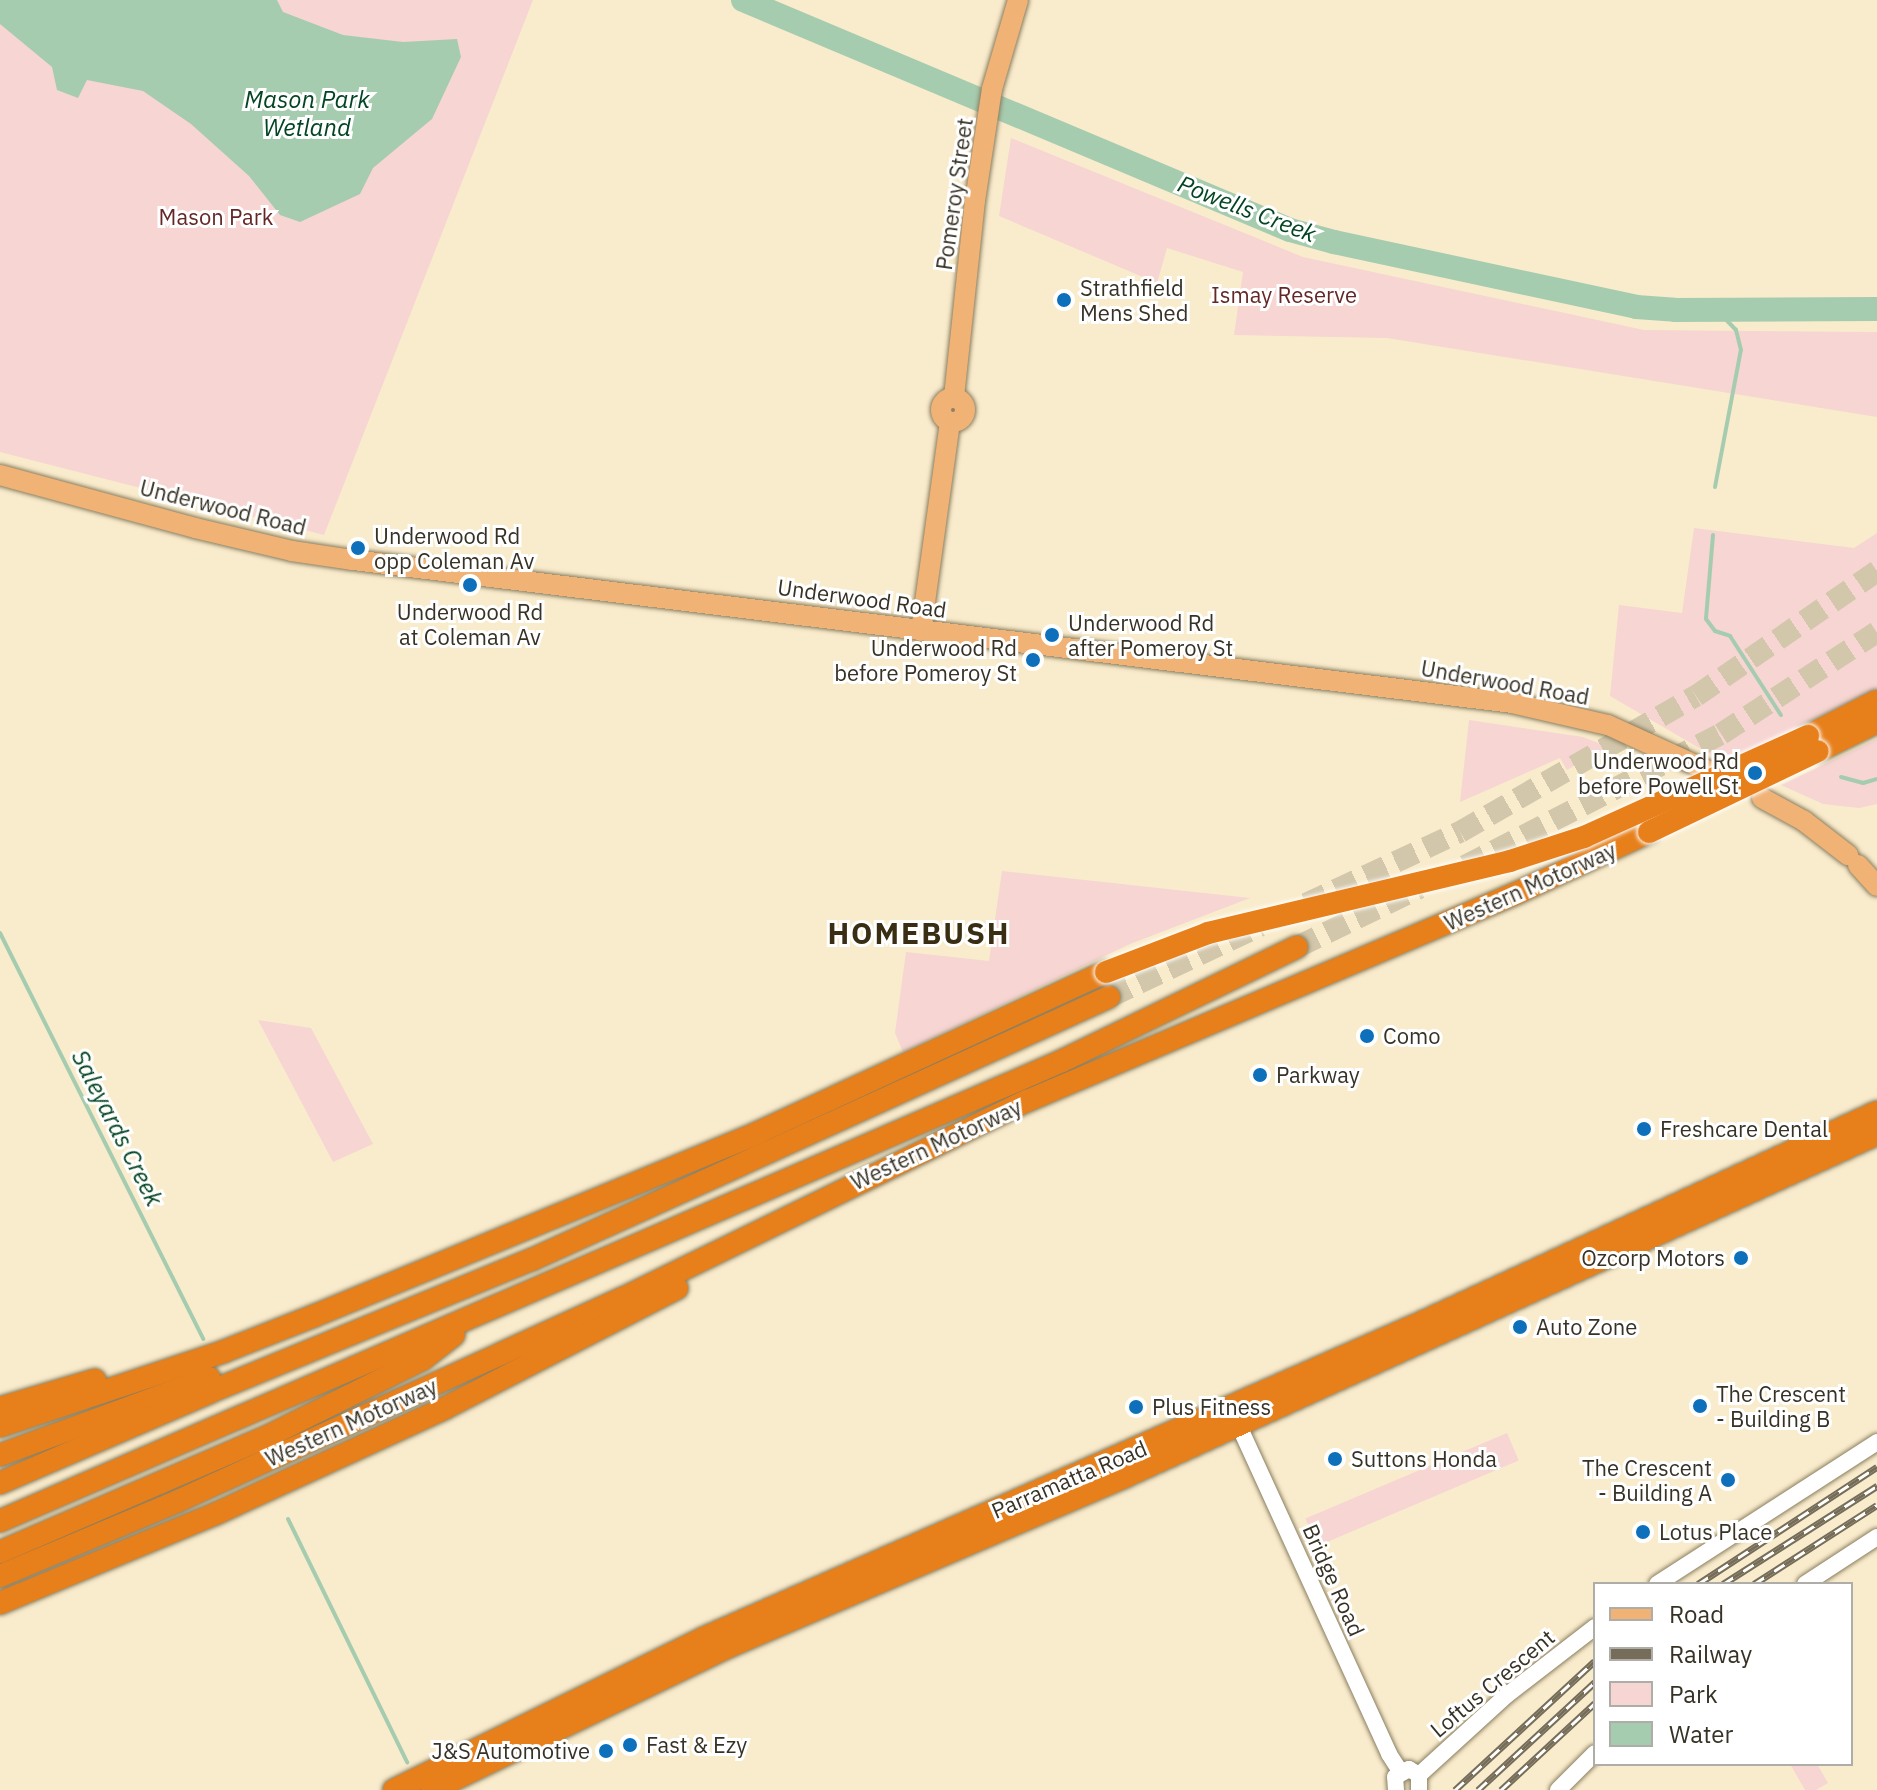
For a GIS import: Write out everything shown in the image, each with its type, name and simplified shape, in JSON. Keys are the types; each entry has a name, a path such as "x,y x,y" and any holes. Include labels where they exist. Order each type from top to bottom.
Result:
{"highway":[{"name":"Western Motorway","path":"0,1576 273,1446 622,1299 1027,1101 1519,892 1649,832 1813,744 1877,701"},
{"name":"Western Motorway","path":"230,1360 361,1295 757,1133 1106,972 1208,933 1510,861 1584,837 1813,744 1877,722"},
{"name":"Western Motorway","path":"0,1521 1062,1061 1297,947"},
{"path":"0,1455 230,1360 276,1365 531,1260 1109,997"},
{"name":"Parramatta Road","path":"394,1790 704,1638 1234,1416 1425,1321 1877,1112"},
{"name":"Parramatta Road","path":"432,1790 718,1651 1234,1416 1877,1134"},
{"path":"0,1603 260,1493 533,1366 742,1253 907,1157"},
{"path":"273,1446 423,1359 477,1317"},
{"path":"0,1426 230,1360"},
{"path":"0,1408 200,1371"},
{"path":"0,1483 200,1371"},
{"path":"0,1552 244,1459"}],"main road":[{"name":"Pomeroy Street","path":"921,631 950,422 941,414 941,406 954,397 987,120 992,89 1018,0"},
{"name":"Underwood Road","path":"0,475 292,551 1512,703 1608,725 1713,773"},
{"path":"1762,798 1804,821 1853,860 1877,886"}],"street":[{"name":"Bridge Road","path":"1234,1416 1389,1754 1400,1771"},
{"path":"1660,1582 1877,1442"},
{"path":"1808,1582 1877,1537"},
{"name":"Loftus Crescent","path":"1419,1782 1507,1695 1593,1629"},
{"path":"1558,1790 1593,1755"},
{"path":"1396,1790 1394,1781 1400,1771 1412,1769 1419,1782"}],"green space":[{"name":"Mason Park","path":"0,0 533,0 324,535 0,452"},
{"name":"Ismay Reserve","path":"1011,138 1303,257 1644,330 1877,332 1877,417 1387,338 1234,335 1243,272 1167,248 1157,283 999,216"},
{"path":"1694,528 1854,548 1877,533 1877,688 1725,763 1610,696 1619,605 1682,613"},
{"path":"1469,720 1583,737 1601,744 1604,749 1567,770 1560,758 1460,802"},
{"path":"1877,739 1877,804 1859,808 1823,804 1781,785"},
{"path":"1002,871 1250,898 1130,944 903,1052 895,1033 906,952 989,961"},
{"path":"258,1020 311,1028 373,1144 333,1162"},
{"path":"1507,1433 1519,1461 1317,1546 1305,1519"},
{"path":"1791,1766 1818,1766 1828,1783 1816,1790 1805,1790"}],"water":[{"name":"Mason Park Wetland","path":"0,0 277,0 283,12 343,35 403,42 457,39 461,57 432,119 373,168 360,194 300,222 280,215 249,176 191,124 143,91 87,80 78,98 57,90 52,67 0,24"}],"waterway":[{"name":"Powells Creek","path":"743,0 1290,230 1334,242 1636,307 1675,310 1877,309"},
{"path":"1715,487 1741,350 1736,330 1717,310"},
{"path":"1713,535 1706,619 1715,631 1730,636 1781,715"},
{"path":"1841,777 1863,783 1877,779"},
{"name":"Saleyards Creek","path":"0,933 203,1339"},
{"name":"Saleyards Creek","path":"288,1519 407,1762"}],"tunnel":[{"path":"1306,904 1460,832 1696,696 1877,571"},
{"path":"1465,866 1721,734 1877,632"},
{"path":"1297,947 1419,888"},
{"path":"1109,997 1260,926"}],"railway":[{"path":"1701,1582 1877,1467"},
{"path":"1726,1582 1877,1486"},
{"path":"1757,1582 1877,1505"},
{"path":"1455,1790 1593,1663"},
{"path":"1478,1790 1593,1684"},
{"path":"1501,1790 1593,1705"}],"place":[{"name":"Strathfield Mens Shed","path":"1064,300"},
{"name":"Underwood Rd opp Coleman Av","path":"358,548"},
{"name":"Underwood Rd at Coleman Av","path":"470,585"},
{"name":"Underwood Rd after Pomeroy St","path":"1052,635"},
{"name":"Underwood Rd before Pomeroy St","path":"1033,660"},
{"name":"Underwood Rd before Powell St","path":"1755,773"},
{"name":"Como","path":"1367,1036"},
{"name":"Parkway","path":"1260,1075"},
{"name":"Freshcare Dental","path":"1644,1129"},
{"name":"Ozcorp Motors","path":"1741,1258"},
{"name":"Auto Zone","path":"1520,1327"},
{"name":"The Crescent - Building B","path":"1700,1406"},
{"name":"Plus Fitness","path":"1136,1407"},
{"name":"Suttons Honda","path":"1335,1459"},
{"name":"The Crescent - Building A","path":"1728,1480"},
{"name":"Lotus Place","path":"1643,1532"},
{"name":"Fast & Ezy","path":"630,1745"},
{"name":"J&S Automotive","path":"606,1751"}],"district":[{"name":"HOMEBUSH","path":"919,933"}]}
